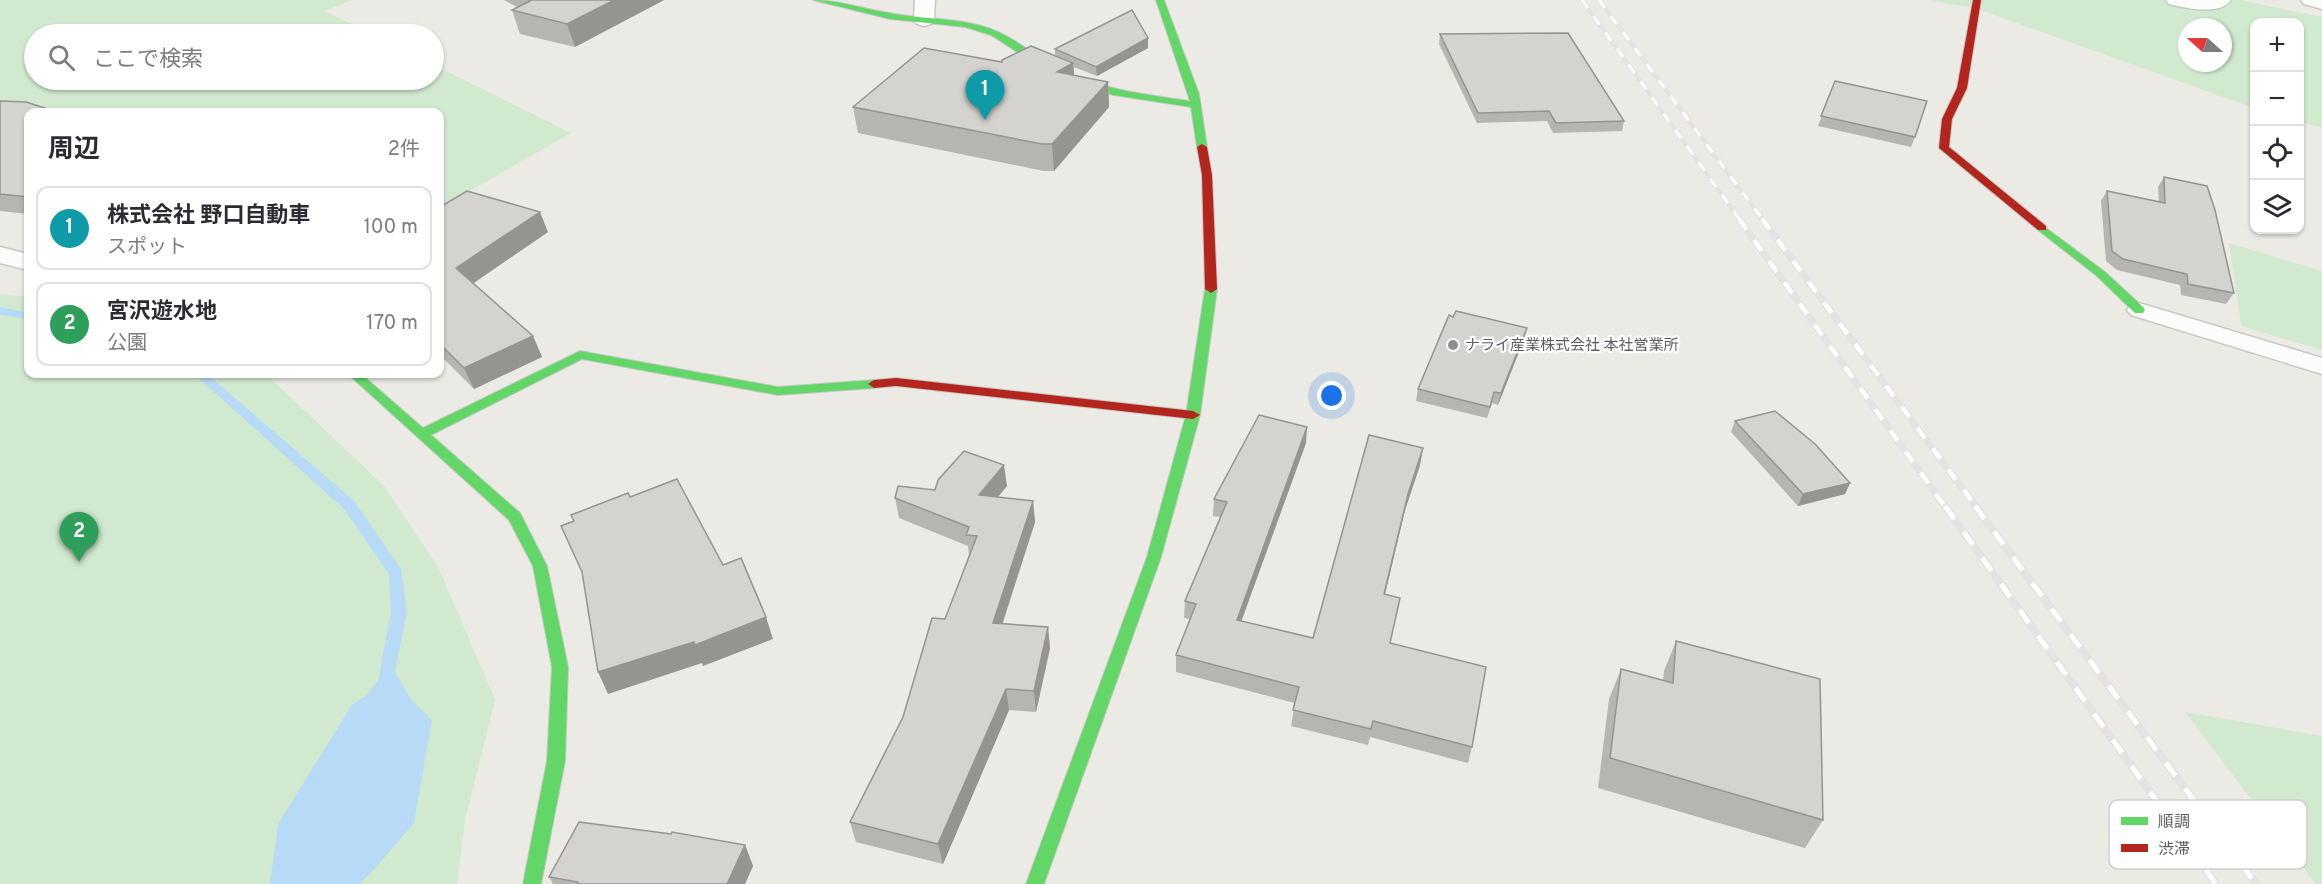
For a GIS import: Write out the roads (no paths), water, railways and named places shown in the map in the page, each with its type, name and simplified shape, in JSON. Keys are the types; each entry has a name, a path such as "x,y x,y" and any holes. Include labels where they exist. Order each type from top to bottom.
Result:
{"street":[{"path":"817,0 890,16 925,10 994,33 1037,61 1064,75 1113,92 1196,105"},
{"path":"1035,884 1154,557 1193,415 1211,290 1207,175 1196,105 1160,0"},
{"path":"1977,0 1962,88 1947,119 1944,148 2101,274 2139,310"},
{"path":"2176,0 2216,3 2221,0"},
{"path":"2311,0 2322,3"},
{"path":"0,255 24,261"},
{"path":"421,435 580,355 778,391 896,382 1193,415"},
{"path":"358,378 515,517 540,566 560,667 556,761 532,884"}],"lane":[{"path":"2139,310 2322,366"}],"water":[{"path":"390,664 412,701 432,720 414,823 359,884 270,884 278,824 352,705 367,695"}],"waterway":[{"path":"0,311 24,315"},
{"path":"205,378 349,505 396,573 399,611 386,682"}],"railway":[{"path":"1582,0 1740,220"},
{"path":"1599,0 1763,220"},
{"path":"1739,219 1946,508"},
{"path":"1762,219 1977,508"},
{"path":"1945,506 2156,800"},
{"path":"1975,506 2194,800"},
{"path":"2205,869 2216,884"},
{"path":"2245,869 2256,884"}],"place":[{"name":"株式会社 野口自動車","path":"985,120"},
{"name":"ナライ産業株式会社 本社営業所","path":"1453,345"},
{"name":"宮沢遊水地","path":"79,562"}]}
